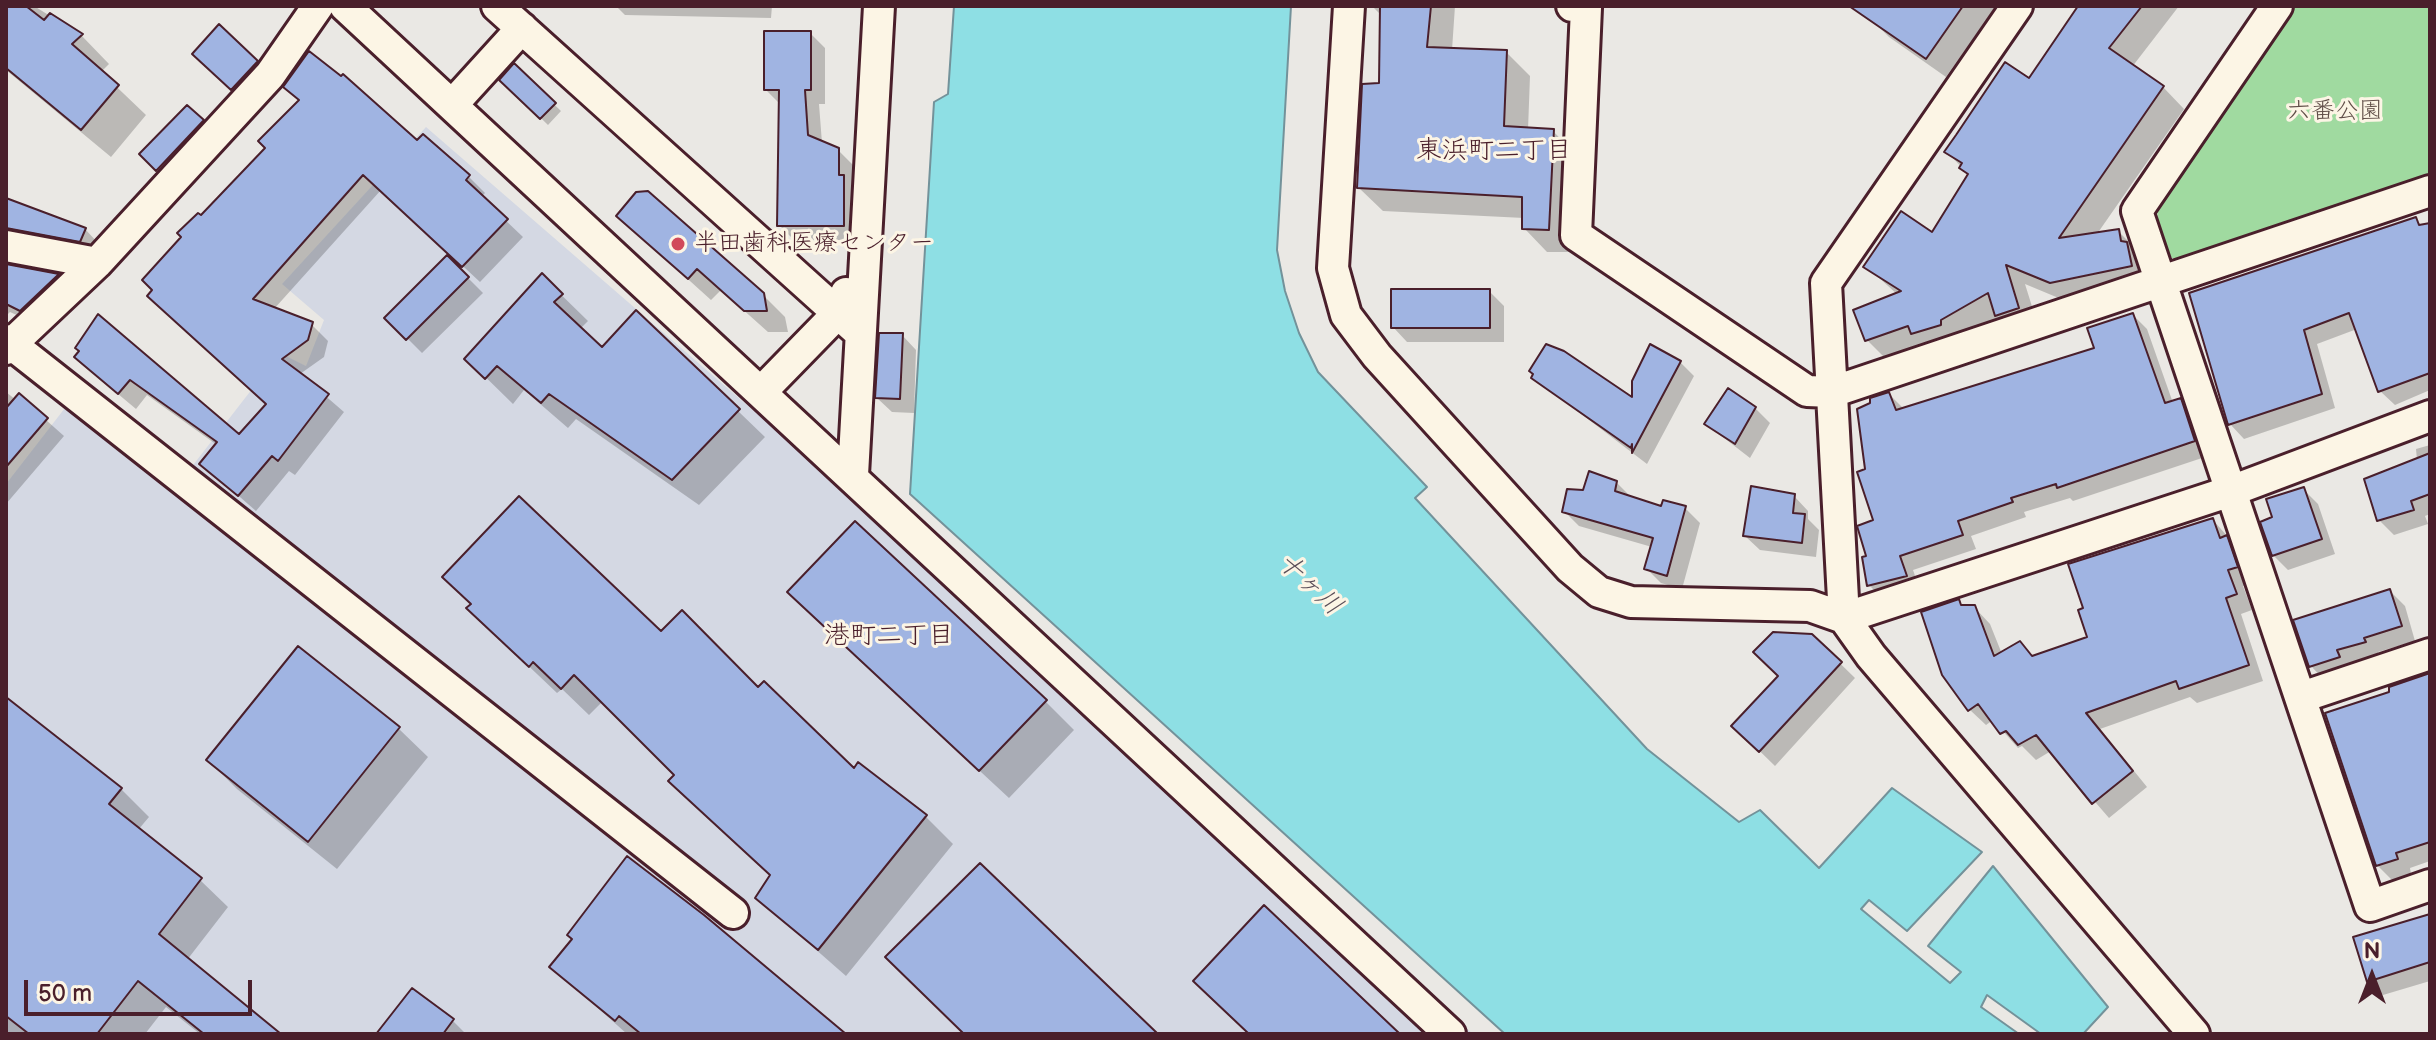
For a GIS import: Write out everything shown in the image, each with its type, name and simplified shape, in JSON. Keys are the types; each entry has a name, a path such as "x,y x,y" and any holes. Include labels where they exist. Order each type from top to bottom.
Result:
{"street":[{"path":"318,6 270,75 97,263 8,344 733,913"},
{"path":"345,6 853,475 1450,1034"},
{"path":"497,6 849,323"},
{"path":"853,475 849,323 865,245 879,6"},
{"path":"1349,6 1333,268 1346,315 1377,356 1570,568 1599,592 1631,602 1810,606 1844,618 2231,491 2430,416"},
{"path":"1572,6 1586,8 1576,235 1807,391 1832,392 2430,191"},
{"path":"2017,6 1826,283 1844,618 1871,656 2194,1034"},
{"path":"2277,6 2137,211 2370,906 2430,885"},
{"path":"452,105 522,28"},
{"path":"6,246 97,263"},
{"path":"762,391 849,323"},
{"path":"2302,697 2430,654"}],"shaded area":[{"path":"426,127 1473,1034 6,1034 6,484 82,386 190,469 280,353 306,366 324,320 282,284"}],"green space":[{"name":"六番公園","path":"2296,6 2430,6 2430,180 2181,263 2167,255 2157,223 2158,204"}],"water":[{"name":"十ヶ川","path":"954,6 1291,6 1277,250 1285,291 1299,333 1318,372 1427,487 1415,498 1647,749 1739,822 1760,810 1819,868 1892,788 1982,852 1907,931 1869,900 1861,909 1950,983 1961,972 1928,946 1993,866 2108,1007 2083,1034 2041,1034 1987,995 1981,1007 2019,1034 1505,1034 910,494 934,102 948,94"}],"building":[{"path":"6,6 26,6 44,20 50,13 83,34 72,44 119,85 81,130 6,68"},
{"path":"1380,6 1431,6 1427,47 1507,50 1504,126 1554,129 1549,230 1522,229 1522,197 1357,188 1362,84 1379,83"},
{"path":"1849,6 1963,6 1926,59"},
{"path":"2078,6 2142,6 2109,48 2164,86 2059,238 2119,229 2121,241 2127,242 2132,266 2050,283 2006,265 2019,308 1995,316 1988,293 1941,320 1941,325 1911,334 1908,326 1865,341 1853,310 1901,291 1863,267 1901,211 1932,232 1968,174 1959,168 1962,163 1944,152 2005,62 2029,78"},
{"path":"219,24 258,61 231,90 192,54"},
{"path":"764,31 811,31 811,90 805,90 808,135 839,148 839,175 844,175 844,226 777,226 779,90 764,90"},
{"path":"309,51 341,76 343,74 417,140 423,134 470,175 466,180 508,219 462,267 363,175 253,299 313,322 308,340 282,359 329,394 278,461 272,456 238,496 199,464 217,442 130,380 118,394 74,357 79,351 75,348 98,314 239,434 266,404 147,296 152,290 142,280 181,237 177,233 198,213 201,215 265,148 258,141 299,100 283,87"},
{"path":"514,63 556,103 540,119 499,80"},
{"path":"187,105 204,120 156,171 139,154"},
{"name":"半田歯科医療センター","path":"648,191 764,293 767,311 744,311 697,269 688,279 616,216 636,192"},
{"path":"6,198 86,228 80,242 6,228"},
{"path":"2416,217 2419,225 2430,223 2430,373 2378,392 2349,313 2304,330 2322,394 2228,425 2189,293"},
{"path":"447,255 469,277 406,340 384,318"},
{"path":"6,264 59,274 20,311 6,304"},
{"path":"542,273 563,294 554,302 602,347 636,310 740,409 672,480 549,394 541,403 497,366 485,379 464,359"},
{"path":"1391,289 1490,289 1490,328 1391,328"},
{"path":"2133,313 2165,403 2181,398 2195,441 2057,488 2056,484 2011,498 2013,502 1958,521 1963,535 1900,556 1907,576 1867,586 1862,557 1866,556 1857,526 1873,520 1857,472 1865,469 1857,409 1870,403 1870,398 1889,392 1896,410 2094,348 2087,328"},
{"path":"879,333 903,333 900,399 875,398"},
{"path":"1546,344 1564,351 1632,397 1632,381 1650,344 1681,361 1632,453 1632,444 1631,448 1531,378 1533,374 1529,371"},
{"path":"1728,388 1756,407 1735,444 1704,424"},
{"path":"19,393 48,418 6,467 6,408"},
{"path":"2430,453 2430,494 2411,501 2414,510 2377,521 2364,479"},
{"path":"1589,471 1617,481 1615,491 1661,506 1663,500 1686,506 1667,576 1644,569 1653,538 1562,512 1567,489 1583,490"},
{"path":"1751,486 1795,494 1793,513 1805,514 1802,543 1743,536"},
{"path":"2304,487 2322,539 2272,556 2260,522 2272,517 2266,499"},
{"path":"519,496 661,631 682,610 758,687 764,681 854,768 858,762 927,815 818,950 755,898 770,875 668,781 674,775 574,675 561,689 533,662 529,667 466,608 471,604 442,577"},
{"path":"2213,518 2220,538 2227,535 2238,567 2228,570 2237,594 2226,598 2249,665 2179,689 2176,681 2086,713 2133,771 2092,804 2036,735 2018,745 2006,731 2000,734 1978,704 1968,711 1942,675 1921,612 1959,599 1961,605 1975,605 1994,656 2020,641 2032,656 2087,637 2078,610 2083,608 2068,564"},
{"path":"855,521 1047,700 979,771 787,592"},
{"path":"2390,589 2402,626 2364,638 2366,642 2337,650 2340,657 2309,667 2293,620"},
{"path":"1773,632 1812,634 1842,662 1759,752 1731,726 1778,676 1753,652"},
{"path":"298,646 400,727 308,842 206,760"},
{"path":"2430,673 2430,842 2396,853 2398,859 2376,866 2325,713 2389,692 2389,687"},
{"path":"6,697 122,788 109,804 202,878 159,934 281,1034 204,1034 138,981 97,1034 29,1034 6,1016"},
{"path":"627,856 704,915 846,1034 641,1034 619,1016 615,1021 549,967 572,939 567,935"},
{"path":"980,863 1158,1034 964,1034 885,957"},
{"path":"1264,905 1400,1034 1249,1034 1193,981"},
{"path":"2430,914 2430,962 2367,982 2353,937"},
{"path":"412,988 454,1019 443,1034 376,1034"}],"place":[{"name":"半田歯科医療センター","path":"678,244"}],"district":[{"name":"東浜町二丁目","path":"1494,151"},
{"name":"港町二丁目","path":"889,636"}]}
